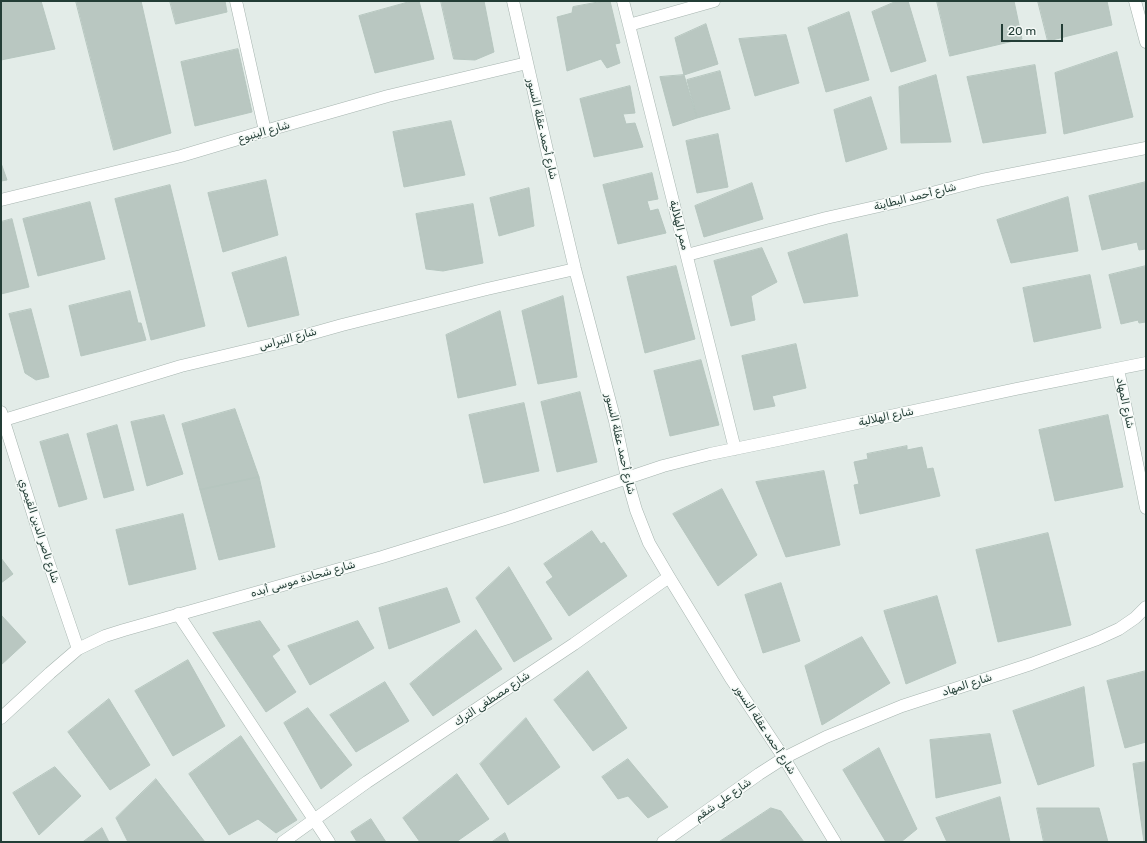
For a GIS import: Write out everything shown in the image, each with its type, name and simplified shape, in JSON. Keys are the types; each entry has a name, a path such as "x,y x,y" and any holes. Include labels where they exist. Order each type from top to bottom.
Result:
{"street":[{"path":"236,1 265,131"},
{"name":"شارع أحمد عقلة النسور","path":"513,1 575,269 615,421 627,478 642,527 669,577 732,680 784,758 835,842"},
{"name":"ممر الهلالية","path":"623,1 734,448"},
{"path":"630,26 714,1"},
{"path":"1135,1 1146,42"},
{"name":"شارع الينبوع","path":"1,200 181,156 395,95 527,63"},
{"name":"شارع أحمد البطاينة","path":"687,255 826,218 897,202 982,180 1146,148"},
{"name":"شارع النبراس","path":"2,416 180,366 487,289 575,269"},
{"name":"شارع الهلالية","path":"627,478 663,466 734,448 1146,363"},
{"name":"شارع المهاد","path":"1118,369 1146,508"},
{"name":"شارع ناصر الدين القيمري","path":"2,416 78,649"},
{"name":"شارع شحادة موسى أبده","path":"1,718 78,649 105,636 382,557 574,497 627,478"},
{"name":"شارع مصطفى الترك","path":"283,842 367,782 567,648 669,577"},
{"name":"شارع المهاد","path":"784,758 826,737 902,706 1031,664 1095,640 1119,629 1135,618 1146,607"},
{"path":"178,614 329,842"},
{"name":"شارع علي شقم","path":"663,842 784,758"}],"building":[{"path":"1,1 41,1 55,49 1,60"},
{"path":"76,1 141,1 171,133 114,150"},
{"path":"170,1 225,1 227,12 176,24"},
{"path":"412,1 419,1 434,59 375,73 359,16"},
{"path":"441,1 484,1 494,52 475,60 454,59"},
{"path":"610,1 620,43 615,44 620,63 607,68 601,59 567,71 557,17 572,13 573,7"},
{"path":"897,1 908,1 926,61 891,72 872,12"},
{"path":"937,1 1014,1 1022,39 950,56"},
{"path":"1038,1 1107,1 1112,25 1048,41"},
{"path":"849,12 869,80 826,92 808,28"},
{"path":"706,24 718,64 684,75 675,38"},
{"path":"786,35 799,83 755,96 739,39"},
{"path":"238,49 252,112 195,126 181,62"},
{"path":"1117,52 1133,117 1064,134 1055,73"},
{"path":"1035,65 1046,133 983,143 967,77"},
{"path":"720,71 730,109 697,118 687,80"},
{"path":"684,75 697,118 673,126 660,77"},
{"path":"936,75 951,142 901,143 899,87"},
{"path":"630,86 635,113 623,114 626,124 635,123 643,147 594,157 580,99"},
{"path":"871,97 887,149 846,162 834,110"},
{"path":"451,121 465,175 404,187 393,132"},
{"path":"718,134 728,187 697,193 686,141"},
{"path":"1,163 7,180 1,181"},
{"path":"652,173 658,199 647,201 650,211 658,209 666,233 618,244 603,185"},
{"path":"266,180 278,235 223,252 208,193"},
{"path":"1146,182 1146,249 1139,250 1137,242 1102,250 1089,196"},
{"path":"752,183 763,219 704,237 695,206"},
{"path":"170,185 205,326 151,340 115,199"},
{"path":"529,188 534,226 499,236 490,198"},
{"path":"1068,197 1078,251 1011,263 997,220"},
{"path":"90,202 105,259 38,276 23,219"},
{"path":"473,204 483,263 443,271 426,269 416,214"},
{"path":"12,219 29,287 1,294 1,222"},
{"path":"847,234 858,296 804,303 788,253"},
{"path":"762,248 777,282 751,296 755,320 731,326 714,261"},
{"path":"286,257 299,315 248,327 232,273"},
{"path":"676,266 695,339 645,353 627,277"},
{"path":"1146,266 1146,322 1139,323 1138,320 1121,324 1109,275"},
{"path":"1090,275 1101,328 1034,342 1023,288"},
{"path":"130,291 138,323 141,323 146,340 81,356 69,306"},
{"path":"563,296 577,377 538,384 522,311"},
{"path":"31,309 49,377 36,380 25,373 9,314"},
{"path":"500,311 516,385 458,398 446,335"},
{"path":"796,344 806,388 772,396 775,406 754,410 742,356"},
{"path":"701,360 719,425 670,436 654,371"},
{"path":"580,392 597,462 557,472 541,402"},
{"path":"524,403 539,471 484,483 469,415"},
{"path":"235,409 259,477 200,490 182,424"},
{"path":"164,415 183,474 147,486 131,422"},
{"path":"1108,415 1123,487 1055,501 1039,430"},
{"path":"117,425 134,490 104,498 87,434"},
{"path":"68,434 87,499 59,507 40,442"},
{"path":"907,446 907,450 922,447 927,469 933,468 940,496 860,514 854,485 859,484 854,462 868,459 867,454"},
{"path":"824,471 840,545 786,557 756,482"},
{"path":"259,477 275,547 219,560 200,490"},
{"path":"722,489 757,555 718,586 673,514"},
{"path":"183,514 196,569 129,585 116,530"},
{"path":"592,531 601,544 604,542 627,576 569,616 546,582 553,577 544,564"},
{"path":"1048,533 1071,625 998,642 976,550"},
{"path":"1,558 13,574 1,583"},
{"path":"509,567 552,639 514,662 476,598"},
{"path":"781,583 800,641 763,653 745,595"},
{"path":"447,588 460,622 389,649 379,608"},
{"path":"937,596 956,663 906,684 884,611"},
{"path":"2,616 26,642 1,665 1,617"},
{"path":"260,621 280,650 272,656 296,692 266,712 213,633"},
{"path":"358,621 374,648 310,685 288,646"},
{"path":"476,630 502,669 433,716 410,684"},
{"path":"862,637 890,683 822,725 805,666"},
{"path":"188,660 225,726 173,756 135,691"},
{"path":"588,671 627,728 593,751 554,700"},
{"path":"1146,671 1146,742 1125,748 1107,681"},
{"path":"385,682 409,721 356,752 330,715"},
{"path":"1084,687 1094,766 1038,785 1013,711"},
{"path":"109,699 150,765 110,790 68,732"},
{"path":"308,708 352,765 321,789 284,723"},
{"path":"526,718 560,767 508,805 480,764"},
{"path":"990,734 1001,783 936,798 930,740"},
{"path":"241,736 297,820 276,833 258,819 229,835 189,774"},
{"path":"879,748 917,829 901,842 886,842 843,770"},
{"path":"628,759 668,807 648,818 628,796 618,799 602,777"},
{"path":"1146,762 1146,842 1144,842 1133,764"},
{"path":"55,767 81,796 39,835 13,793"},
{"path":"457,774 489,819 456,842 420,842 403,818"},
{"path":"156,779 205,842 128,842 116,818"},
{"path":"1000,797 1010,842 947,842 936,818"},
{"path":"771,808 781,811 804,842 719,842"},
{"path":"1037,808 1099,808 1108,842 1044,842"},
{"path":"371,819 386,842 357,842 351,832"},
{"path":"102,828 109,842 83,842"},
{"path":"505,833 509,842 492,842"}]}
